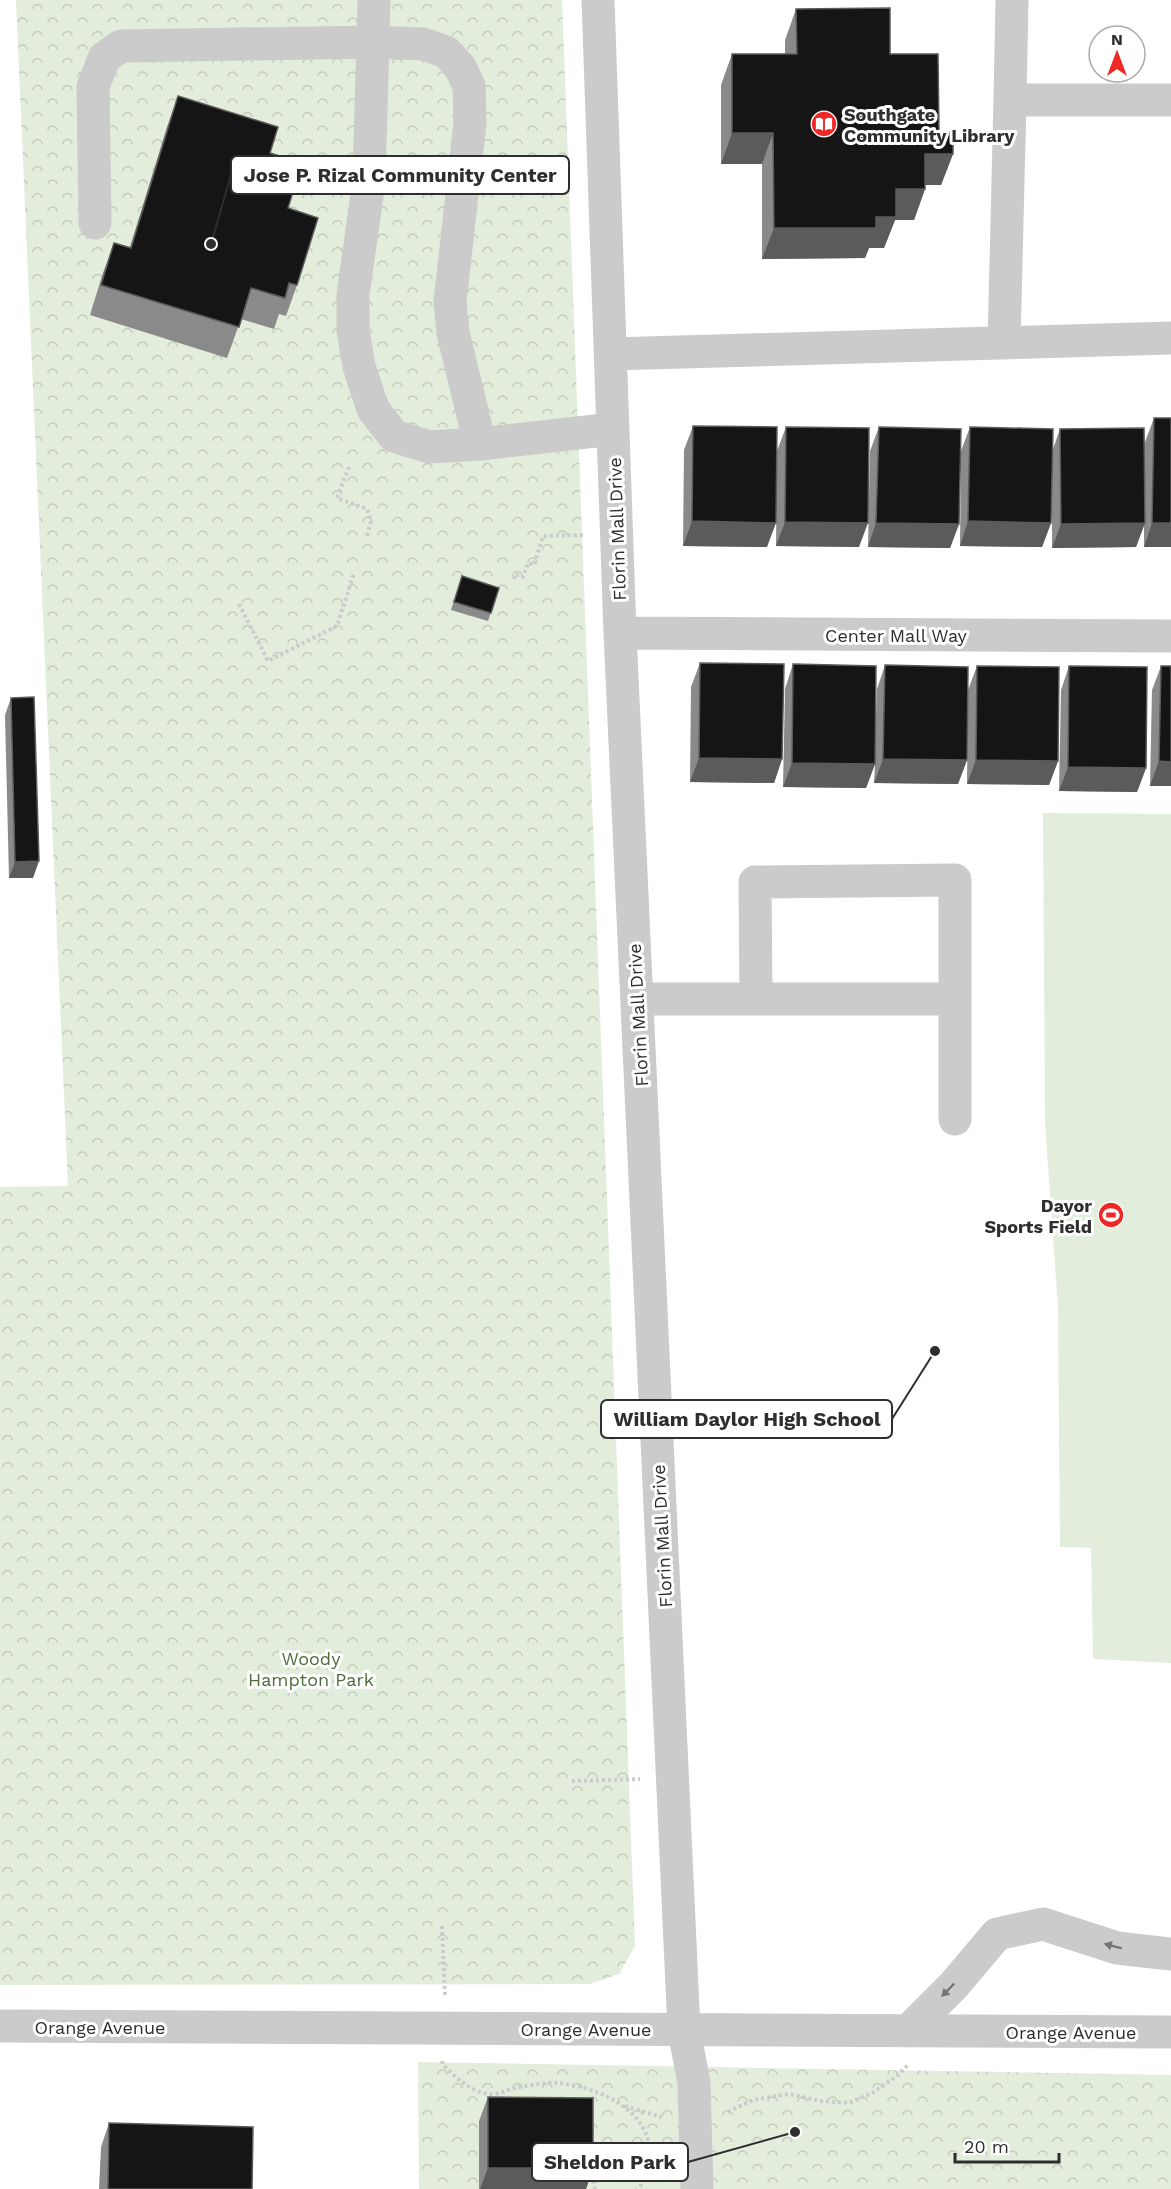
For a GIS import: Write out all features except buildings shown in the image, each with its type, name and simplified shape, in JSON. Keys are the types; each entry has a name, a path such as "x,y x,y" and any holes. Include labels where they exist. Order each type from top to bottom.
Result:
{"street":[{"path":"374,0 369,181 353,295 353,331 359,366 372,409 394,436 429,447 480,444 613,429"},
{"name":"Florin Mall Drive","path":"598,0 617,534 637,999 684,2030 694,2083 697,2121 697,2189"},
{"path":"1004,343 1012,0"},
{"path":"95,223 93,87 104,58 121,46 373,42 423,44 446,52 460,67 469,87 470,123 450,302 453,333 480,444"},
{"path":"1010,100 1171,100"},
{"path":"610,354 1171,338"},
{"name":"Center Mall Way","path":"621,633 1171,636"},
{"path":"756,999 755,882 955,880 955,1119"},
{"path":"637,999 955,999"},
{"path":"908,2031 954,1985 997,1934 1042,1924 1117,1948 1171,1954"},
{"name":"Orange Avenue","path":"0,2026 1171,2032"}],"path":[{"path":"349,467 337,498 367,509 371,521 367,536"},
{"path":"513,579 515,574 523,577 528,563 534,565 543,536 617,534"},
{"path":"239,604 268,661 337,626 354,573"},
{"path":"572,1781 673,1777"},
{"path":"442,1926 440,2028 443,2065 468,2088 490,2094 556,2083 598,2092 656,2117 697,2121 722,2114 753,2100 788,2094 821,2101 849,2103 874,2092 908,2067 908,2031"},
{"path":"626,2106 644,2129 650,2155 644,2183 637,2189"},
{"path":"590,2160 595,2189"}],"green space":[{"name":"Woody Hampton Park","path":"16,0 562,0 635,1946 619,1974 589,1984 0,1985 0,1187 68,1186"},
{"name":"Dayor Sports Field","path":"1043,813 1171,814 1171,1663 1093,1659 1091,1548 1060,1547 1058,1307 1045,1123"},
{"path":"418,2062 1171,2075 1171,2189 419,2189"}],"place":[{"name":"Southgate Community Library","path":"824,124"},
{"name":"Jose P. Rizal Community Center","path":"211,244"},
{"name":"Dayor Sports Field","path":"1111,1215"},
{"name":"William Daylor High School","path":"935,1351"},
{"name":"Sheldon Park","path":"795,2132"}]}
